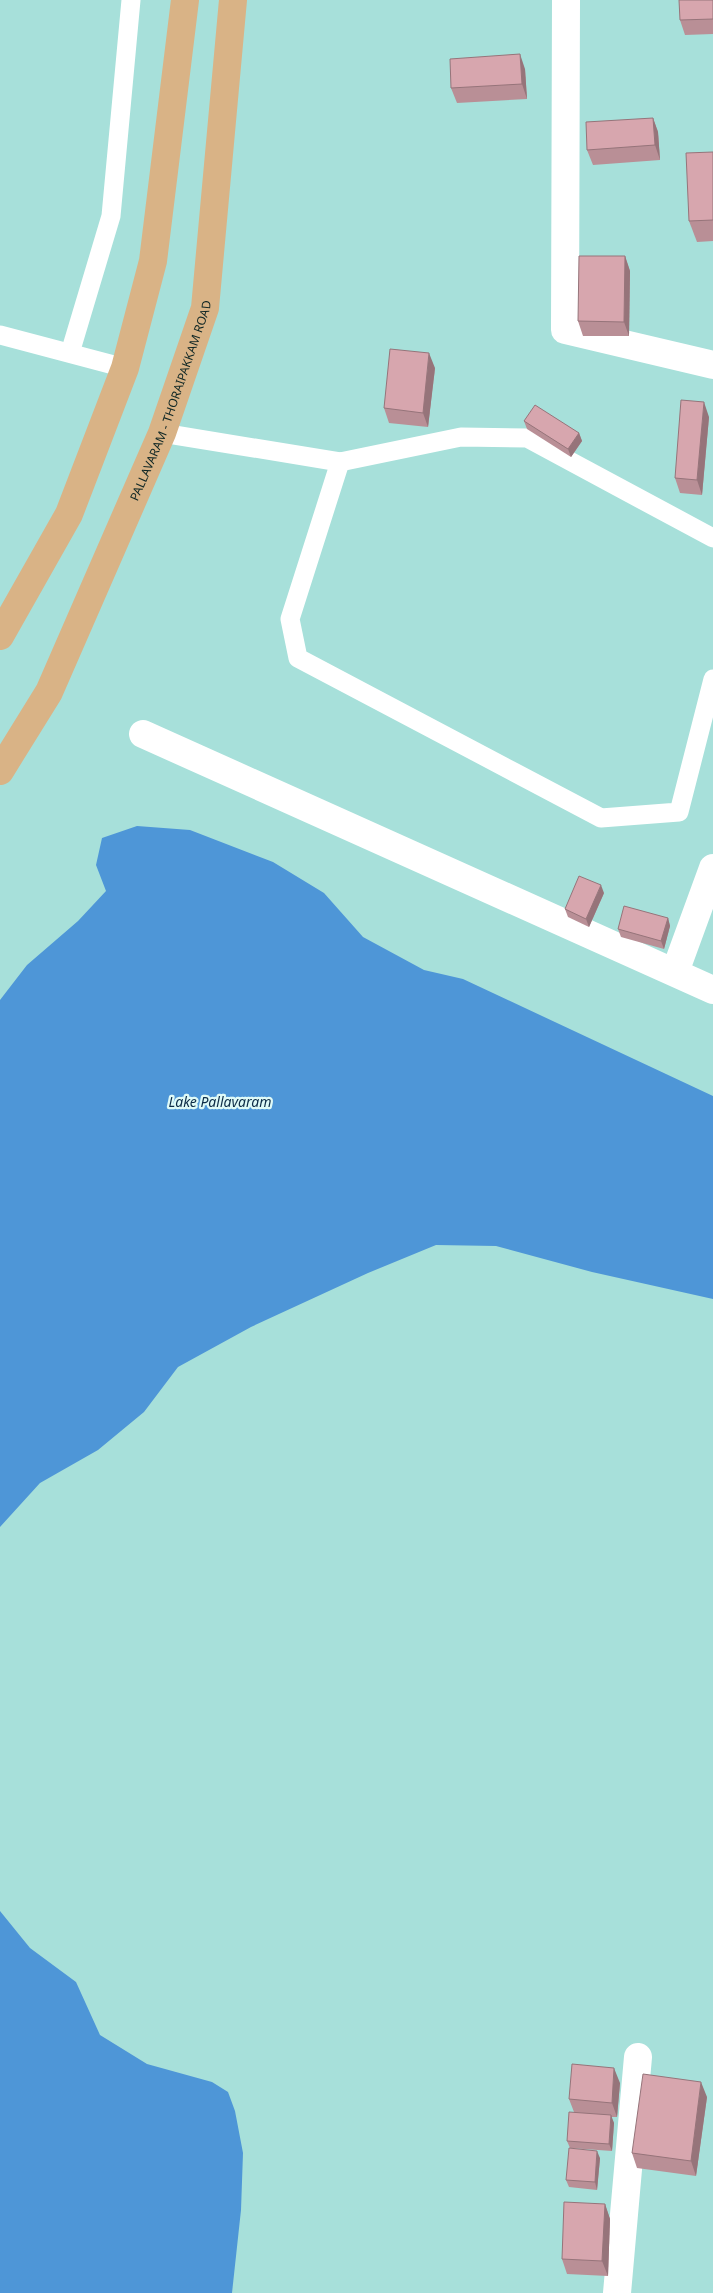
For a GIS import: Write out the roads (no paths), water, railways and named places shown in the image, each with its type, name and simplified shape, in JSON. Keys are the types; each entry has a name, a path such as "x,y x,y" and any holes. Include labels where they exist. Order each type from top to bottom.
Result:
{"main road":[{"path":"0,636 69,514 125,368 153,261 185,0"},
{"name":"PALLAVARAM - THORAIPAKKAM ROAD","path":"0,771 49,692 162,433 205,308 233,0"}],"street":[{"path":"566,0 565,330 713,366"},
{"path":"142,734 713,990"},
{"path":"675,972 713,868"},
{"path":"617,2293 638,2057"}],"lane":[{"path":"70,353 111,216 130,0"},
{"path":"0,335 125,368"},
{"path":"162,433 340,462 461,437 527,438 713,538"},
{"path":"340,462 290,620 298,658 601,818 679,812 713,679"}],"water":[{"name":"Lake Pallavaram","path":"137,826 190,830 273,862 324,893 363,937 424,970 463,979 713,1096 713,1299 592,1272 496,1246 436,1245 368,1273 251,1327 178,1367 144,1412 98,1450 40,1483 0,1527 0,1000 27,965 78,921 106,891 96,865 102,838"},
{"path":"0,1911 30,1948 76,1982 100,2035 147,2064 212,2082 228,2092 235,2111 243,2153 241,2210 232,2293 0,2293"}]}
